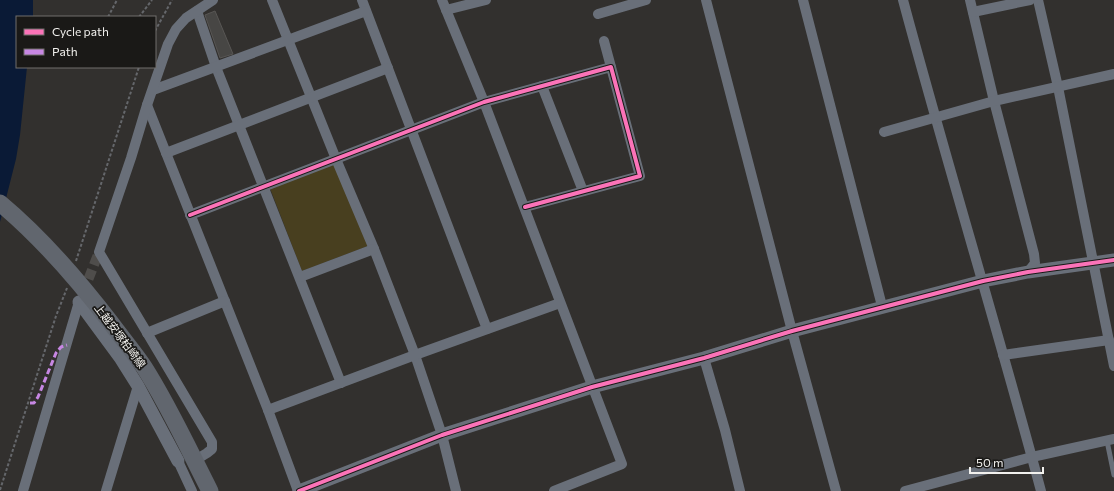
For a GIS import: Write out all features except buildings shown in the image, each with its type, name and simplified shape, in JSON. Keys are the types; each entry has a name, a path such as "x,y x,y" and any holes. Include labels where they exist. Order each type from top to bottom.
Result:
{"main road":[{"name":"上越安塚柏崎線","path":"0,203 37,236 72,274 144,367 180,431 186,461 210,491"}],"street":[{"path":"186,461 207,453 212,448 212,442 99,252 168,44 176,28 186,18 213,0"},
{"path":"272,0 374,249 415,355 442,435 456,491"},
{"path":"362,0 487,329"},
{"path":"486,0 444,5 525,207 622,464 554,491"},
{"path":"598,14 646,0"},
{"path":"706,0 792,331 836,491"},
{"path":"803,0 882,306"},
{"path":"903,0 1041,491"},
{"path":"970,0 994,101 1034,254 1035,263 1028,272"},
{"path":"973,12 1030,0"},
{"path":"1038,0 1058,87 1114,366"},
{"path":"197,11 216,67 300,276 341,383"},
{"path":"153,90 366,11"},
{"path":"525,207 640,176 604,41"},
{"path":"190,215 484,102 611,67"},
{"path":"166,153 388,68"},
{"path":"884,132 994,101 1114,74"},
{"path":"542,86 583,191"},
{"path":"147,106 268,410 298,491 442,435 592,387 704,358 792,331 882,306 983,281 1028,272 1114,260"},
{"path":"300,276 374,249"},
{"path":"147,333 225,301"},
{"path":"80,302 106,337 186,461 192,491"},
{"path":"23,491 80,302"},
{"path":"268,410 560,303"},
{"path":"1003,355 1109,340"},
{"path":"704,358 725,430 740,491"},
{"path":"106,491 138,386"},
{"path":"905,491 930,488 1032,457 1110,440"}],"lane":[{"path":"1110,440 1114,475"}],"path":[{"path":"109,16 117,0"},
{"path":"140,16 152,0"},
{"path":"156,29 172,0"},
{"path":"0,490 56,316 72,274 79,248 140,68"}],"shaded area":[{"path":"336,162 368,246 302,271 270,188"}],"water":[{"path":"0,0 33,0 33,16 16,16 16,68 27,68 16,159 0,222"}],"tunnel":[{"path":"83,293 99,252"}],"marked path":[{"path":"30,403 34,403 38,397 56,353 61,347 67,345"}],"cycle path":[{"path":"190,215 484,102 611,67 640,176 525,207"},
{"path":"299,491 442,435 592,387 704,358 792,331 983,281 1028,272 1114,260"}]}
